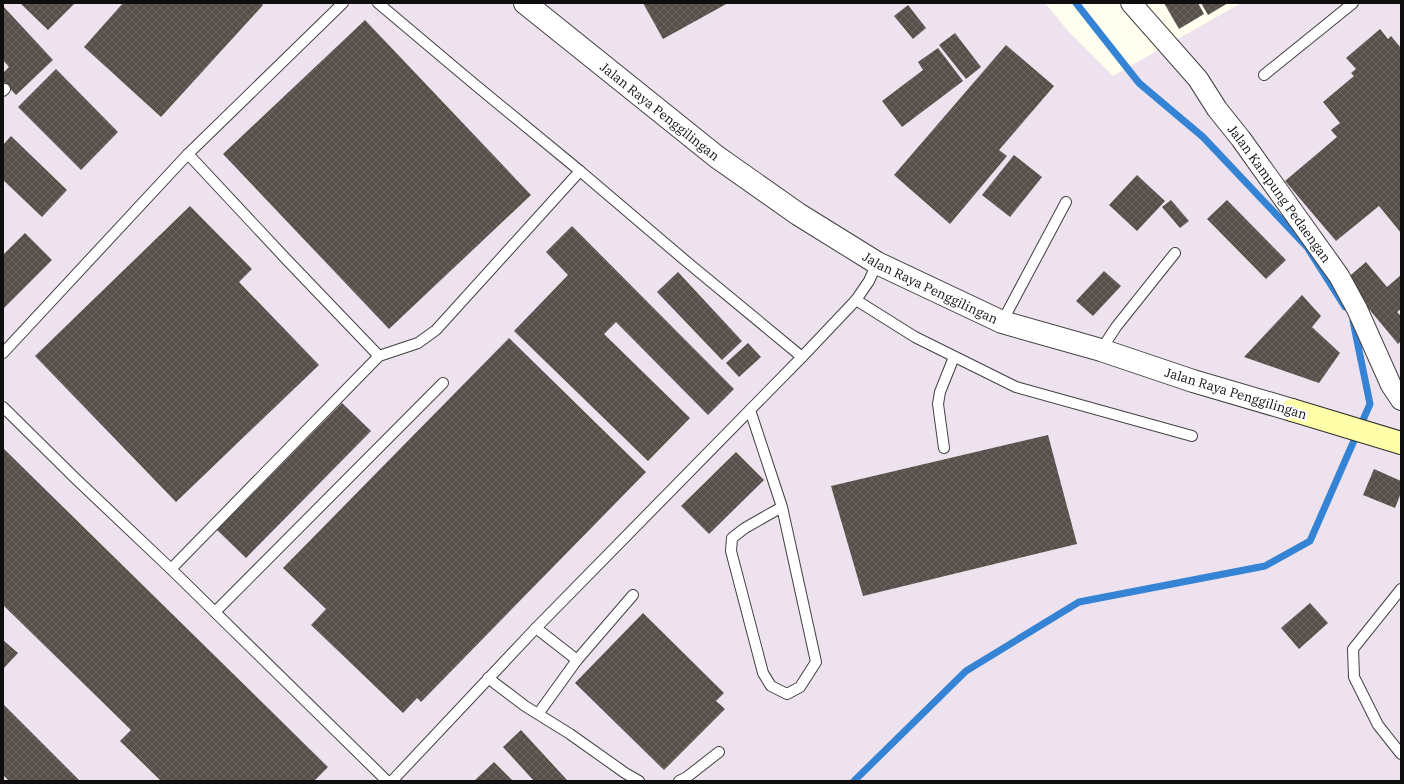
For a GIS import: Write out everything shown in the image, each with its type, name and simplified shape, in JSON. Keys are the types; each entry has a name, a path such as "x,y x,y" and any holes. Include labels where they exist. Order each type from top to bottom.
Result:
{"main road":[{"name":"Jalan Raya Penggilingan","path":"1292,410 1401,443"}],"street":[{"name":"Jalan Raya Penggilingan","path":"525,3 717,157 798,214 877,263 1002,322 1101,350 1193,381 1292,410"},
{"name":"Jalan Kampung Pedaengan","path":"1131,3 1198,79 1217,110 1241,139 1339,276 1358,310 1391,385 1401,400"}],"lane":[{"path":"3,353 188,154 343,3"},
{"path":"378,3 802,357"},
{"path":"1264,75 1353,3"},
{"path":"188,154 379,356"},
{"path":"171,569 379,356 418,343 436,330 580,171"},
{"path":"1002,322 1066,202"},
{"path":"1101,350 1116,327 1174,254"},
{"path":"392,781 536,628 856,300 877,263"},
{"path":"856,300 915,337 1016,387 1192,436"},
{"path":"944,448 938,404 940,392 954,357"},
{"path":"215,612 442,383"},
{"path":"3,407 387,781"},
{"path":"750,410 782,507 816,662 800,687 786,694 771,686 763,673 731,551 732,538 745,528 782,507"},
{"path":"1401,589 1353,649 1354,677 1378,724 1401,754"},
{"path":"538,714 577,660 634,595"},
{"path":"536,628 577,660"},
{"path":"488,678 538,714 639,781"},
{"path":"679,781 687,777 719,752"}],"shaded area":[{"path":"3,3 1045,3 1069,32 1113,76 1241,3 1401,3 1401,781 3,781"}],"building":[{"path":"20,3 75,3 48,30"},
{"path":"123,3 261,3 263,5 161,117 84,47"},
{"path":"643,3 728,3 663,39"},
{"path":"1164,3 1198,3 1204,14 1179,29"},
{"path":"1201,3 1228,3 1208,15"},
{"path":"908,5 926,28 913,39 894,16"},
{"path":"3,6 53,60 16,95 3,81 3,73 9,67 3,60"},
{"path":"365,20 531,195 389,329 223,154"},
{"path":"1380,29 1388,39 1391,36 1401,48 1401,233 1379,206 1336,241 1285,181 1337,137 1331,130 1340,123 1323,102 1354,76 1351,73 1356,69 1346,58"},
{"path":"955,33 981,67 966,79 939,45"},
{"path":"1006,45 1054,86 999,150 1007,156 950,224 894,175"},
{"path":"938,48 963,81 902,127 882,101 923,70 918,62"},
{"path":"56,69 118,132 81,170 18,107"},
{"path":"11,136 67,190 42,217 3,180 3,145"},
{"path":"1014,155 1042,177 1010,217 982,195"},
{"path":"1137,175 1165,201 1137,231 1109,205"},
{"path":"1171,200 1189,221 1180,228 1162,207"},
{"path":"1227,200 1286,260 1266,279 1207,219"},
{"path":"190,206 252,269 239,282 319,365 176,502 35,356"},
{"path":"572,226 734,389 708,415 616,322 604,334 690,418 648,461 514,331 568,275 546,252"},
{"path":"25,233 52,260 3,309 3,255"},
{"path":"1366,262 1387,287 1401,275 1401,309 1397,312 1401,316 1401,341 1398,344 1345,280"},
{"path":"1104,271 1121,286 1093,316 1076,301"},
{"path":"678,272 742,341 722,360 657,292"},
{"path":"1302,295 1321,316 1312,327 1340,353 1319,383 1244,357"},
{"path":"509,338 646,472 421,702 417,698 403,713 311,625 326,609 283,568"},
{"path":"748,343 761,357 739,377 726,363"},
{"path":"342,403 371,431 246,558 217,530"},
{"path":"1048,435 1077,544 863,596 831,486"},
{"path":"3,448 328,767 314,781 161,781 120,741 131,730 3,605"},
{"path":"736,452 764,480 709,534 681,506"},
{"path":"1374,469 1401,481 1401,493 1395,508 1363,495"},
{"path":"1310,603 1328,623 1299,649 1281,628"},
{"path":"643,613 724,693 716,701 725,709 664,770 575,683"},
{"path":"3,640 18,653 3,669"},
{"path":"3,704 80,781 9,781 3,775"},
{"path":"521,730 568,781 534,781 503,747"},
{"path":"494,762 513,781 474,781"}],"waterway":[{"path":"1076,3 1139,83 1203,137 1307,247 1345,307"},
{"path":"854,781 966,671 1079,602 1265,566 1310,541 1370,404 1353,321"}]}
